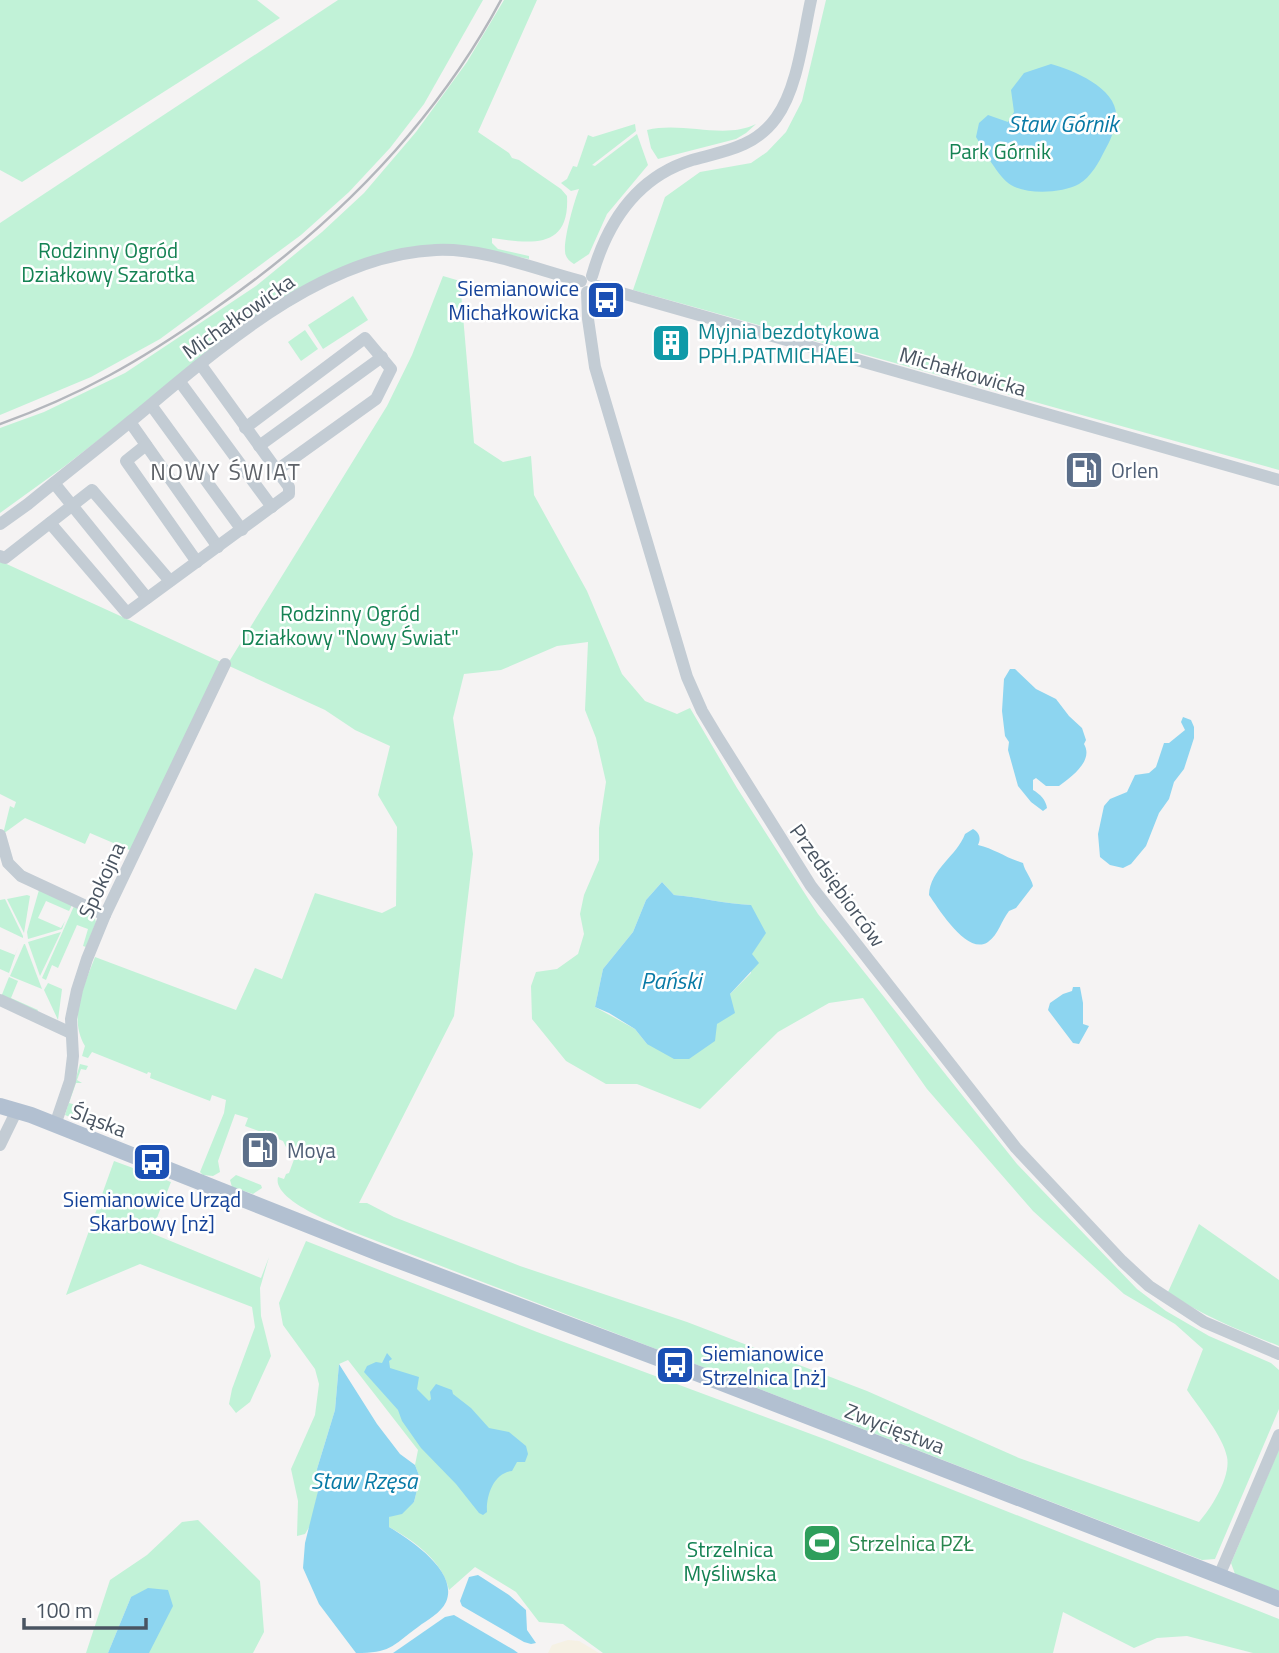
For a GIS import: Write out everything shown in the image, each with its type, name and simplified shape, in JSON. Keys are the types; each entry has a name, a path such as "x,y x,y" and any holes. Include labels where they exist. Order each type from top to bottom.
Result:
{"main road":[{"name":"Śląska","path":"0,1106 17,1110 300,1222"},
{"name":"Zwycięstwa","path":"300,1222 1279,1599"}],"street":[{"path":"589,284 611,226 622,208 640,189 674,167 743,146 762,133 775,119 790,89 811,0"},
{"name":"Michałkowicka","path":"0,524 201,365 301,294 355,269 403,254 436,250 463,252 589,284 1279,480"},
{"name":"Przedsiębiorców","path":"589,284 587,319 595,367 687,677 709,723 794,860 833,916 1016,1148 1122,1261 1149,1286 1191,1315 1279,1354"},
{"path":"245,428 365,338 382,357 391,369 376,399 277,470"},
{"path":"259,446 382,357"},
{"path":"50,523 127,614 289,494 290,491 277,470 201,365"},
{"path":"180,382 272,507"},
{"path":"151,405 242,530"},
{"path":"130,422 218,547"},
{"path":"146,445 126,461 197,562"},
{"path":"54,483 147,598"},
{"path":"0,555 5,558 92,490 170,581"},
{"name":"Spokojna","path":"55,1125 70,1081 73,1056 71,1033 77,990 106,915 225,664"},
{"path":"0,835 8,863 20,876 106,915"},
{"path":"0,1000 71,1033"},
{"path":"0,1145 17,1110"},
{"path":"1219,1576 1279,1435"}],"green space":[{"path":"0,0 257,0 280,18 22,182 0,170"},
{"name":"Rodzinny Ogród Działkowy Szarotka","path":"338,0 483,0 424,104 390,148 349,192 301,235 160,339 91,377 0,415 0,223"},
{"path":"504,0 537,0 478,132 509,153 512,158 561,189 567,196 562,226 555,234 534,241 492,238 492,243 498,249 529,256 529,259 494,252 370,258 201,360 0,513 0,428 44,412 125,373 256,286 322,232 364,193 416,132 467,62"},
{"name":"Park Górnik","path":"826,0 1279,0 1279,470 633,290 665,197 700,172 751,163 767,152 786,132 802,101"},
{"path":"635,124 636,131 592,165 595,166 637,134 648,165 607,214 589,254 574,264 565,253 565,245 579,189 571,191 561,183 567,179 573,166 577,167 588,135 593,137"},
{"path":"756,124 736,139 658,159 651,148 647,130 675,128 717,131"},
{"name":"Rodzinny Ogród Działkowy \"Nowy Świat\"","path":"443,276 460,281 474,443 503,462 531,456 534,495 587,591 622,674 645,701 677,714 690,708 737,788 818,914 1017,1164 1137,1289 1166,1311 1209,1336 1271,1363 1279,1370 1279,1409 1215,1559 1202,1560 348,1230 316,1215 284,1193 278,1177 284,1179 289,1173 296,1154 288,1151 283,1141 271,1136 272,1133 245,1126 248,1118 235,1114 218,1161 220,1172 213,1176 203,1175 200,1172 224,1113 226,1100 212,1095 210,1101 150,1078 151,1073 147,1074 92,1052 88,1058 82,1056 85,1046 78,1024 79,1001 95,957 236,1010 255,968 282,979 315,893 382,913 396,906 397,827 378,795 390,746 355,730 325,710 227,665 387,406 412,355","holes":["588,642 585,710 596,738 606,782 599,828 599,860 584,895 580,914 584,934 578,954 557,969 536,972 531,986 532,1019 566,1061 606,1084 637,1084 700,1109 778,1032 829,1003 863,998 927,1089 1033,1211 1124,1294 1175,1324 1203,1349 1187,1390 1221,1440 1227,1465 1219,1491 1199,1522 1019,1458 867,1391 687,1322 520,1266 394,1217 367,1203 359,1203 454,1016 473,854 453,718 464,674 501,670 557,646","662,882 674,895 751,905 751,973 730,994 717,1024 647,1044 635,1029 595,1007 603,969 633,932 646,900"]},
{"path":"353,296 368,320 323,349 308,325"},
{"path":"305,330 318,349 301,361 288,342"},
{"path":"0,561 221,662 132,851 90,833 85,844 25,818 3,834 10,806 14,808 16,802 0,794"},
{"path":"39,890 72,905 69,911 46,901 38,918 61,928 65,921 62,929 28,939 27,932"},
{"path":"30,896 24,933 7,899"},
{"path":"5,899 23,938 0,927 0,900"},
{"path":"74,906 94,916 96,922 86,947 83,946 88,929 77,925 58,968 52,965 46,980 42,978"},
{"path":"61,932 40,976 28,942"},
{"path":"25,944 42,989 10,976"},
{"path":"18,947 9,973 0,969 0,949 15,955"},
{"path":"9,977 18,981 11,998 38,1010 36,1014 1,997"},
{"path":"48,983 62,989 58,1020 44,990"},
{"path":"80,1064 88,1066 86,1070 81,1069 77,1080 82,1083 76,1083 69,1103 76,1105 72,1116 76,1117 78,1112 77,1120 65,1115"},
{"path":"114,1161 171,1182 151,1233 261,1278 269,1257 260,1288 261,1316 271,1356 250,1402 236,1413 229,1404 255,1327 252,1307 140,1264 66,1295"},
{"path":"236,1175 261,1185 262,1188 253,1194 232,1187 230,1180"},
{"path":"1199,1224 1279,1280 1279,1346 1208,1316 1168,1292"},
{"name":"Strzelnica Myśliwska","path":"306,1241 537,1332 827,1440 1279,1619 1279,1653 1253,1653 1187,1636 1157,1638 1134,1648 1063,1612 1053,1653 603,1653 563,1624 539,1622 516,1592 475,1567 449,1590 440,1570 426,1552 389,1527 389,1517 414,1502 420,1478 415,1465 418,1450 348,1360 339,1364 335,1410 317,1469 319,1487 311,1524 305,1534 297,1536 298,1501 291,1469 315,1415 319,1384 315,1369 283,1325 279,1303"},
{"path":"1279,1449 1279,1591 1235,1574 1231,1563"},
{"path":"198,1520 260,1581 264,1632 253,1653 149,1653 131,1597 108,1653 86,1653 110,1580 147,1555 182,1522"}],"sand":[{"path":"568,1640 579,1641 599,1653 548,1653 552,1645"}],"water":[{"name":"Staw Górnik","path":"1051,64 1082,76 1103,90 1111,99 1116,119 1100,159 1083,181 1055,191 1026,190 1011,185 1001,176 976,137 979,123 988,115 1008,122 1014,112 1011,90 1024,73"},
{"path":"1010,669 1015,669 1036,689 1056,699 1082,728 1086,740 1084,762 1059,786 1046,786 1036,778 1033,780 1033,790 1042,798 1047,808 1043,811 1031,802 1018,786 1008,750 1009,742 1005,736 1002,711 1004,679"},
{"path":"1183,717 1191,720 1194,727 1194,738 1184,769 1174,782 1169,799 1159,813 1146,846 1131,864 1123,868 1110,865 1100,857 1098,834 1104,806 1110,799 1127,792 1135,775 1149,773 1156,767 1164,743 1169,743 1185,730 1181,722"},
{"path":"973,829 979,836 978,845 1023,863 1033,886 1016,908 1009,911 992,939 980,945 971,943 954,929 929,895 939,870 965,834"},
{"name":"Pański","path":"662,882 674,895 751,905 766,933 752,954 759,963 730,994 735,1013 717,1024 715,1041 689,1059 674,1059 647,1044 635,1029 595,1007 603,969 633,932 646,900"},
{"path":"1073,987 1080,987 1083,1024 1089,1026 1079,1044 1073,1043 1048,1010 1050,1003 1072,991"},
{"path":"387,1353 392,1359 389,1361 390,1368 419,1377 417,1389 429,1401 430,1392 436,1384 452,1390 489,1428 509,1432 526,1446 528,1454 525,1462 517,1462 512,1471 500,1476 492,1486 487,1512 483,1515 421,1448 402,1421 398,1410 364,1372 367,1366 376,1362 382,1363"},
{"name":"Staw Rzęsa","path":"339,1364 377,1424 400,1454 415,1465 420,1478 414,1502 402,1514 389,1517 389,1527 431,1558 446,1579 448,1591 444,1606 437,1613 395,1644 376,1652 356,1653 319,1604 303,1568 305,1543 319,1487 317,1469 335,1410"},
{"path":"478,1575 509,1595 526,1610 527,1630 536,1643 524,1642 462,1606 460,1601 469,1577"},
{"path":"148,1588 168,1590 173,1606 149,1653 108,1653 131,1597"},
{"path":"454,1615 518,1653 393,1653 445,1617"}],"railway":[{"path":"0,424 109,376 210,312 296,247 374,174 410,134 474,47 501,0"}],"place":[{"name":"Siemianowice Michałkowicka","path":"606,300"},
{"name":"Myjnia bezdotykowa PPH.PATMICHAEL","path":"671,343"},
{"name":"Orlen","path":"1084,470"},
{"name":"Moya","path":"260,1150"},
{"name":"Siemianowice Urząd Skarbowy [nż]","path":"152,1162"},
{"name":"Siemianowice Strzelnica [nż]","path":"675,1365"},
{"name":"Strzelnica PZŁ","path":"822,1543"}],"district":[{"name":"NOWY ŚWIAT","path":"226,471"}]}
